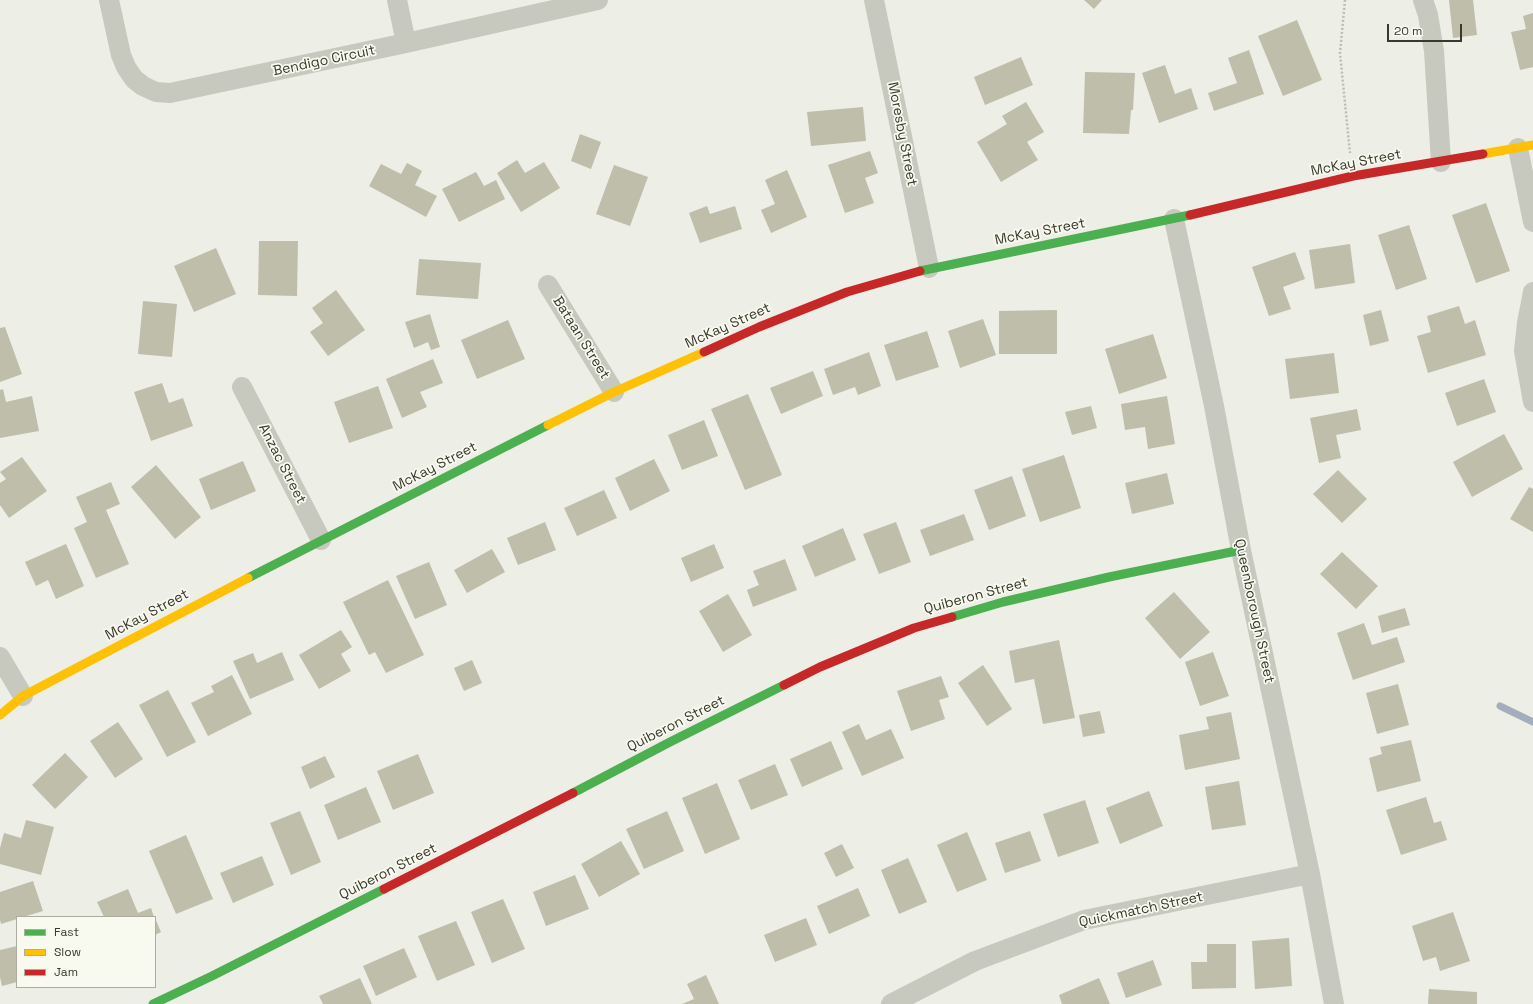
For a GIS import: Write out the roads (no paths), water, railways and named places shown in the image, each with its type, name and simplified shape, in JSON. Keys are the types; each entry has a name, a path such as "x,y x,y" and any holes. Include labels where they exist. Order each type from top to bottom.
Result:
{"street":[{"name":"Bendigo Circuit","path":"109,0 121,55 126,67 134,79 143,86 156,92 170,93 406,43 598,0"},
{"path":"396,0 406,43"},
{"name":"Moresby Street","path":"874,0 929,268"},
{"path":"1423,0 1428,15 1434,51 1441,162"},
{"path":"1526,146 1533,222"},
{"name":"McKay Street","path":"0,715 23,696 321,540 614,392 759,327 840,295 929,268 1174,219 1353,176 1441,162 1526,146"},
{"name":"Queenborough Street","path":"1174,219 1214,406 1241,550 1310,874 1334,1004"},
{"name":"Bataan Street","path":"548,285 614,392"},
{"path":"1533,292 1526,323 1524,351 1533,402"},
{"name":"Anzac Street","path":"242,387 321,540"},
{"name":"Quiberon Street","path":"153,1004 226,969 551,805 670,742 820,667 914,628 1004,602 1109,577 1241,550"},
{"path":"0,656 23,696"},
{"name":"Quickmatch Street","path":"891,1004 975,962 1084,920 1310,874"}],"waterway":[{"path":"1500,706 1533,722"}]}
